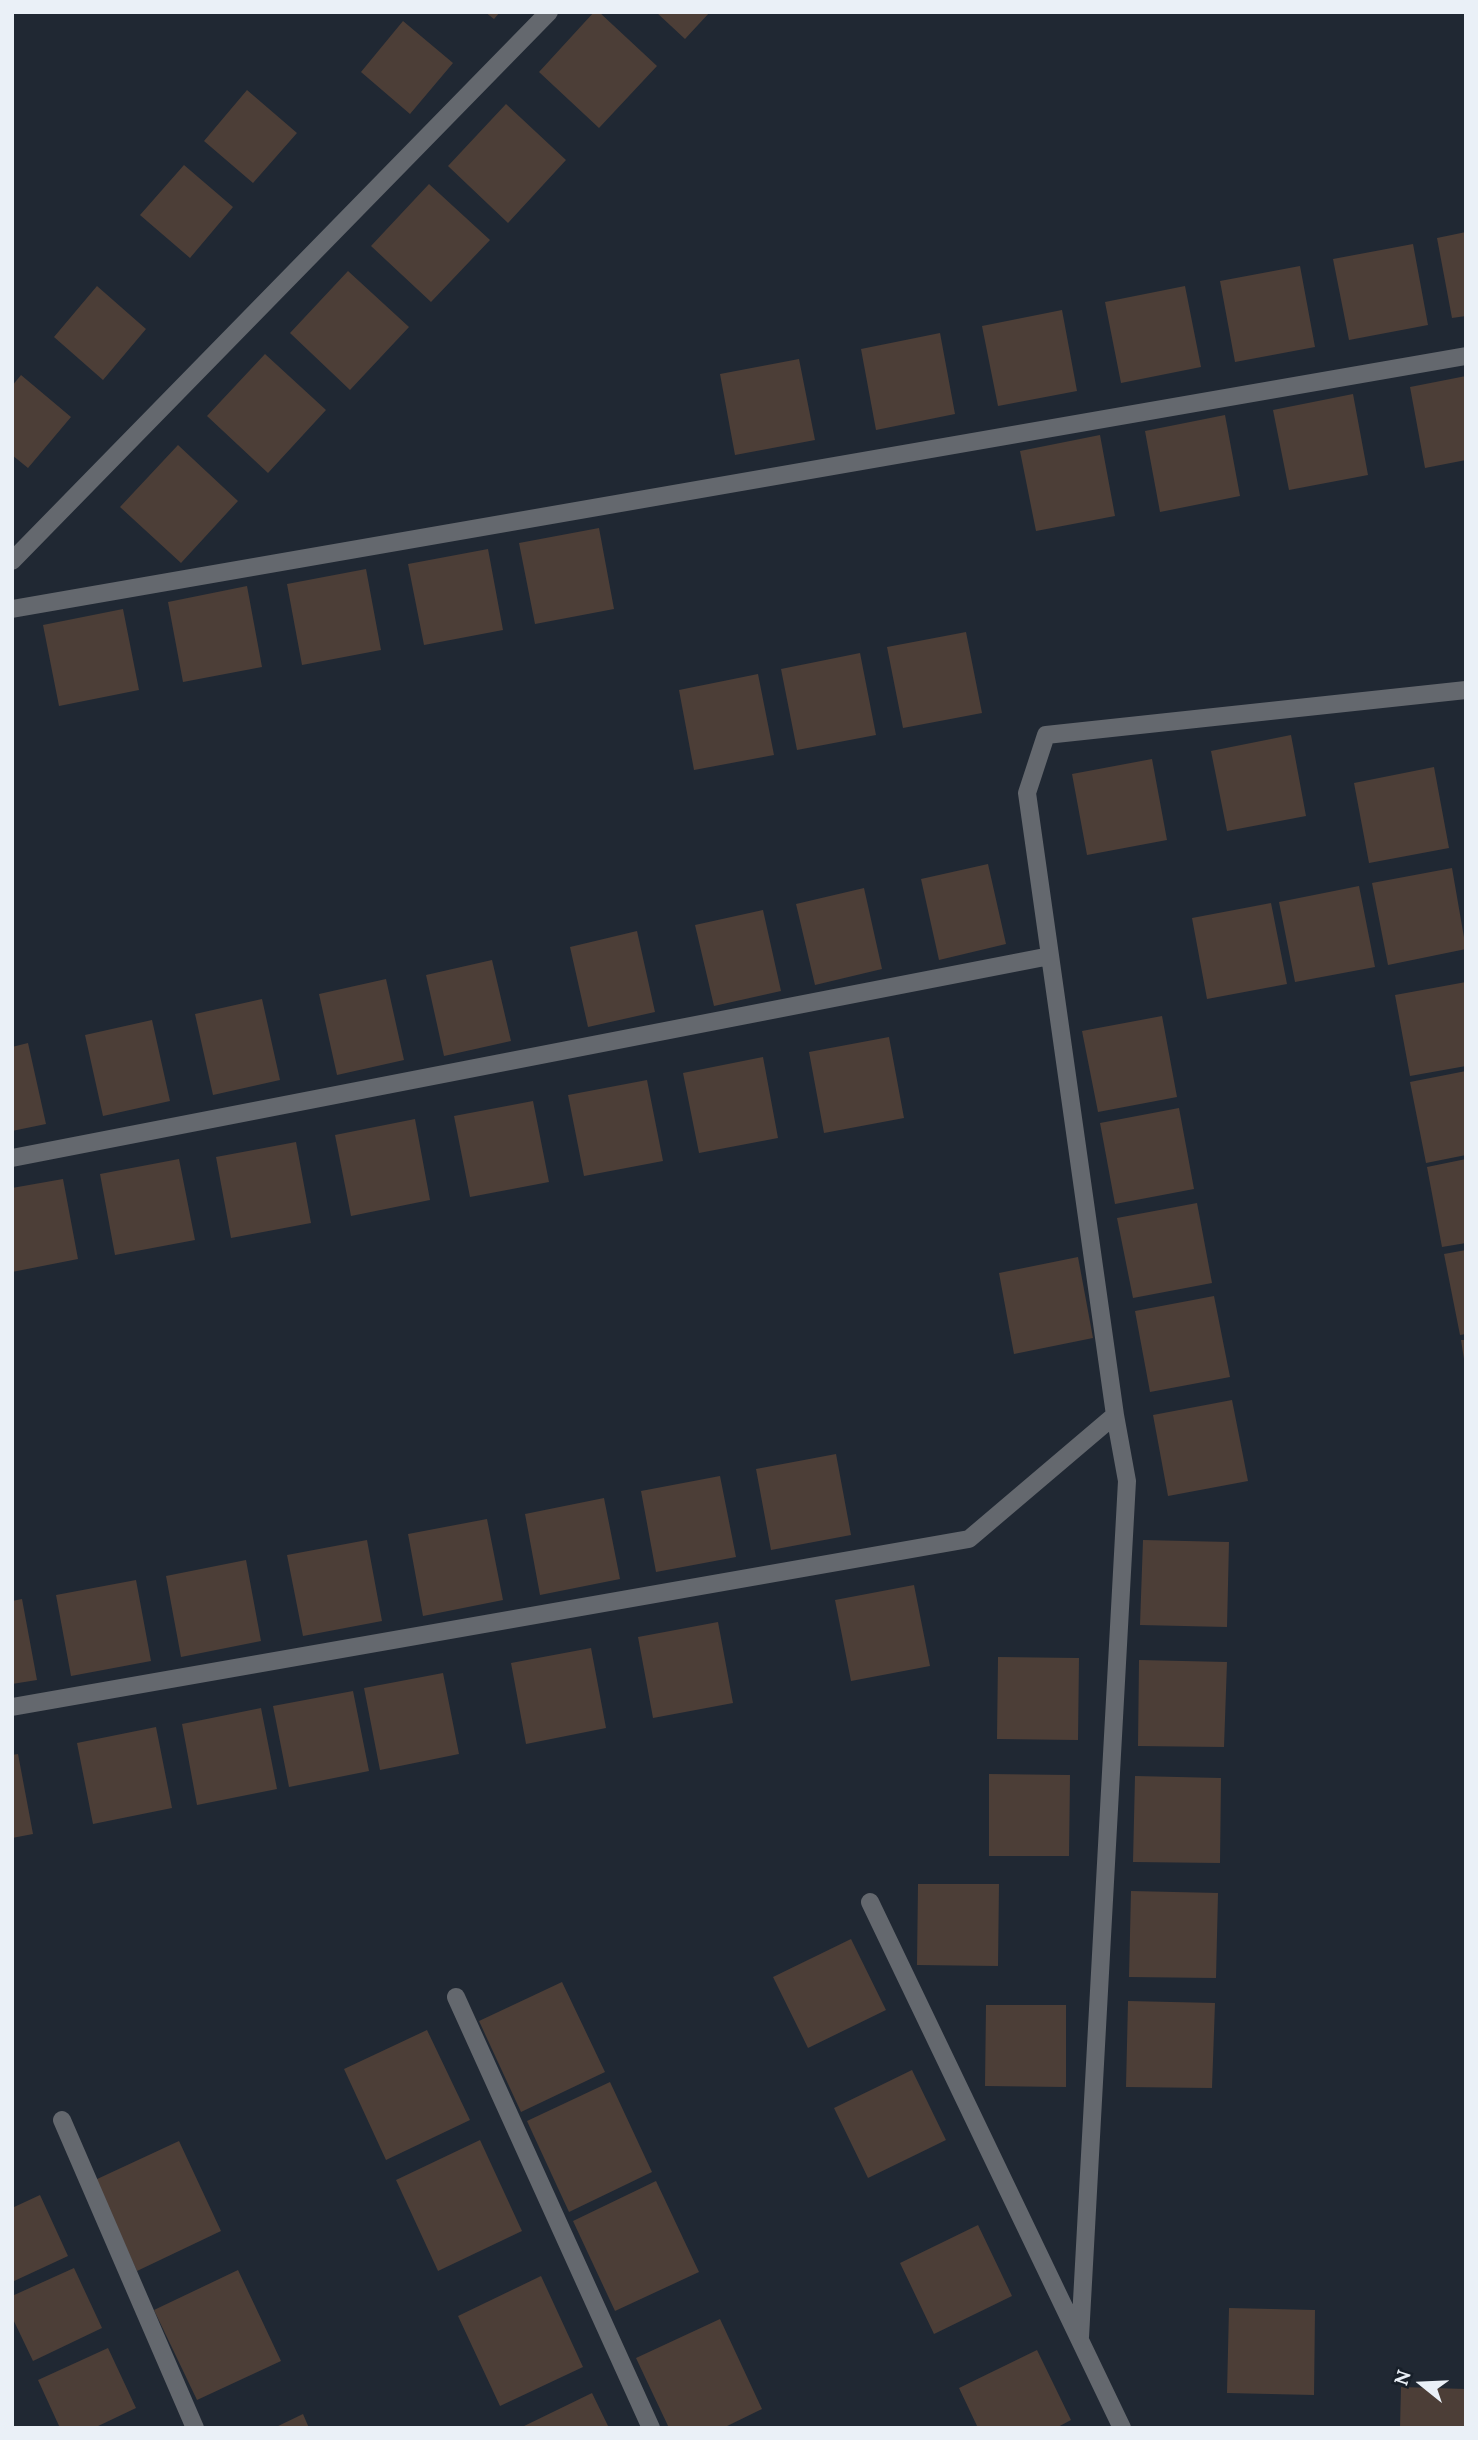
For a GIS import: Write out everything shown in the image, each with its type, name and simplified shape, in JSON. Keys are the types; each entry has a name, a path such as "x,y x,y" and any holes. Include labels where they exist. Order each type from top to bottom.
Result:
{"street":[{"path":"12,561 550,12"},
{"path":"12,608 1466,356"},
{"path":"1080,2337 1127,1482 1115,1415 1027,793 1046,735 1466,690"},
{"path":"12,1158 1050,956"},
{"path":"12,1707 970,1539 1115,1415"},
{"path":"870,1902 1122,2428"},
{"path":"456,1997 651,2428"},
{"path":"62,2120 195,2428"}],"building":[{"path":"485,12 500,12 494,19"},
{"path":"594,12 599,12 657,66 599,128 539,72"},
{"path":"656,12 710,12 685,39"},
{"path":"403,21 453,63 410,114 361,72"},
{"path":"247,90 297,133 253,183 204,141"},
{"path":"506,104 566,160 508,223 448,166"},
{"path":"184,165 233,207 190,258 140,215"},
{"path":"429,184 490,240 431,302 371,246"},
{"path":"1466,232 1466,316 1452,318 1437,238"},
{"path":"1413,244 1428,325 1349,340 1333,259"},
{"path":"1300,266 1315,347 1235,362 1220,281"},
{"path":"348,271 409,327 350,390 290,333"},
{"path":"97,286 146,329 103,380 54,337"},
{"path":"1185,286 1201,367 1121,383 1105,302"},
{"path":"1062,310 1077,391 998,406 982,326"},
{"path":"940,333 955,414 876,430 861,349"},
{"path":"265,354 326,410 268,473 207,416"},
{"path":"799,359 815,440 735,455 720,374"},
{"path":"21,375 71,417 28,468 12,455 12,386"},
{"path":"1466,376 1466,460 1425,468 1410,387"},
{"path":"1353,394 1368,475 1289,490 1273,410"},
{"path":"1225,415 1240,496 1160,512 1145,431"},
{"path":"1100,435 1115,516 1036,531 1020,451"},
{"path":"178,445 238,501 181,563 120,507"},
{"path":"599,528 614,609 535,624 519,543"},
{"path":"488,549 503,630 424,645 408,564"},
{"path":"366,569 381,650 302,665 287,584"},
{"path":"247,586 262,667 183,682 168,602"},
{"path":"123,609 139,690 59,706 43,625"},
{"path":"966,632 982,713 903,728 887,647"},
{"path":"860,653 876,735 797,750 781,669"},
{"path":"758,674 774,755 694,770 679,690"},
{"path":"1291,735 1306,816 1227,831 1211,751"},
{"path":"1152,759 1167,840 1087,855 1072,774"},
{"path":"1434,767 1449,848 1369,863 1354,783"},
{"path":"988,864 1006,944 939,960 921,879"},
{"path":"1452,868 1466,949 1388,965 1372,883"},
{"path":"1359,886 1375,967 1295,982 1279,902"},
{"path":"864,888 882,969 815,985 796,904"},
{"path":"1271,903 1287,984 1207,999 1192,918"},
{"path":"763,910 781,991 714,1006 695,925"},
{"path":"637,931 655,1012 588,1027 570,947"},
{"path":"492,960 511,1041 444,1056 426,975"},
{"path":"386,979 404,1060 337,1075 319,994"},
{"path":"1466,982 1466,1066 1410,1076 1395,995"},
{"path":"262,999 280,1080 213,1095 195,1014"},
{"path":"1162,1016 1177,1097 1098,1112 1082,1031"},
{"path":"152,1020 170,1101 103,1116 85,1035"},
{"path":"889,1037 904,1118 824,1133 809,1052"},
{"path":"28,1043 46,1124 12,1131 12,1047"},
{"path":"763,1057 778,1138 699,1153 683,1073"},
{"path":"1466,1071 1466,1155 1426,1163 1410,1082"},
{"path":"647,1080 663,1161 584,1176 568,1095"},
{"path":"533,1101 549,1182 470,1197 454,1116"},
{"path":"1179,1108 1194,1189 1115,1204 1100,1123"},
{"path":"415,1119 430,1200 351,1216 335,1135"},
{"path":"296,1142 311,1223 231,1238 216,1157"},
{"path":"179,1159 195,1240 115,1255 100,1174"},
{"path":"1466,1159 1466,1243 1442,1247 1427,1167"},
{"path":"63,1179 78,1259 12,1272 12,1188"},
{"path":"1197,1203 1212,1283 1133,1298 1117,1218"},
{"path":"1466,1250 1466,1334 1460,1335 1444,1254"},
{"path":"1078,1257 1093,1338 1014,1354 999,1273"},
{"path":"1214,1296 1230,1377 1150,1392 1135,1311"},
{"path":"1461,1340 1466,1340 1466,1359 1464,1359"},
{"path":"1232,1400 1248,1481 1168,1496 1153,1415"},
{"path":"836,1454 851,1535 771,1550 756,1469"},
{"path":"720,1476 736,1557 656,1572 641,1491"},
{"path":"604,1498 620,1579 540,1595 525,1514"},
{"path":"487,1519 503,1600 423,1616 408,1534"},
{"path":"367,1540 382,1621 303,1636 287,1555"},
{"path":"1143,1540 1229,1542 1227,1627 1140,1625"},
{"path":"246,1560 261,1641 181,1657 166,1576"},
{"path":"136,1580 151,1661 71,1676 56,1595"},
{"path":"914,1585 930,1666 851,1681 835,1600"},
{"path":"22,1599 37,1680 12,1684 12,1601"},
{"path":"718,1622 733,1703 653,1718 638,1637"},
{"path":"591,1648 606,1728 526,1744 511,1663"},
{"path":"998,1657 1079,1658 1078,1740 997,1739"},
{"path":"1139,1660 1227,1662 1224,1747 1138,1746"},
{"path":"443,1673 459,1754 380,1770 364,1688"},
{"path":"353,1691 369,1771 289,1787 273,1706"},
{"path":"261,1708 277,1789 197,1805 182,1724"},
{"path":"156,1727 172,1808 93,1824 77,1743"},
{"path":"18,1754 33,1834 12,1838 12,1755"},
{"path":"989,1774 1070,1775 1069,1856 989,1856"},
{"path":"1135,1776 1221,1778 1220,1863 1133,1862"},
{"path":"918,1884 999,1884 998,1966 917,1965"},
{"path":"1131,1891 1218,1893 1216,1978 1129,1977"},
{"path":"851,1939 886,2010 808,2048 773,1977"},
{"path":"562,1982 605,2072 521,2112 479,2021"},
{"path":"1128,2001 1215,2003 1212,2088 1126,2087"},
{"path":"986,2005 1066,2005 1066,2087 985,2086"},
{"path":"427,2030 470,2120 386,2160 344,2069"},
{"path":"912,2070 946,2140 868,2178 834,2108"},
{"path":"610,2082 652,2172 569,2212 527,2121"},
{"path":"480,2140 522,2231 438,2271 396,2180"},
{"path":"179,2141 221,2231 137,2271 95,2180"},
{"path":"656,2181 699,2272 615,2311 573,2221"},
{"path":"40,2195 68,2256 12,2282 12,2208"},
{"path":"978,2225 1012,2296 934,2334 900,2263"},
{"path":"74,2268 102,2328 33,2361 12,2317 12,2296"},
{"path":"238,2270 281,2361 197,2400 154,2310"},
{"path":"541,2276 583,2367 500,2406 458,2316"},
{"path":"1229,2308 1315,2310 1314,2395 1227,2393"},
{"path":"720,2319 762,2409 723,2428 669,2428 636,2358"},
{"path":"108,2348 136,2408 94,2428 60,2428 38,2380"},
{"path":"1037,2350 1071,2420 1056,2428 978,2428 959,2388"},
{"path":"1401,2387 1466,2389 1466,2428 1400,2428"},
{"path":"592,2393 609,2428 520,2428"},
{"path":"303,2414 309,2428 274,2428"}]}
